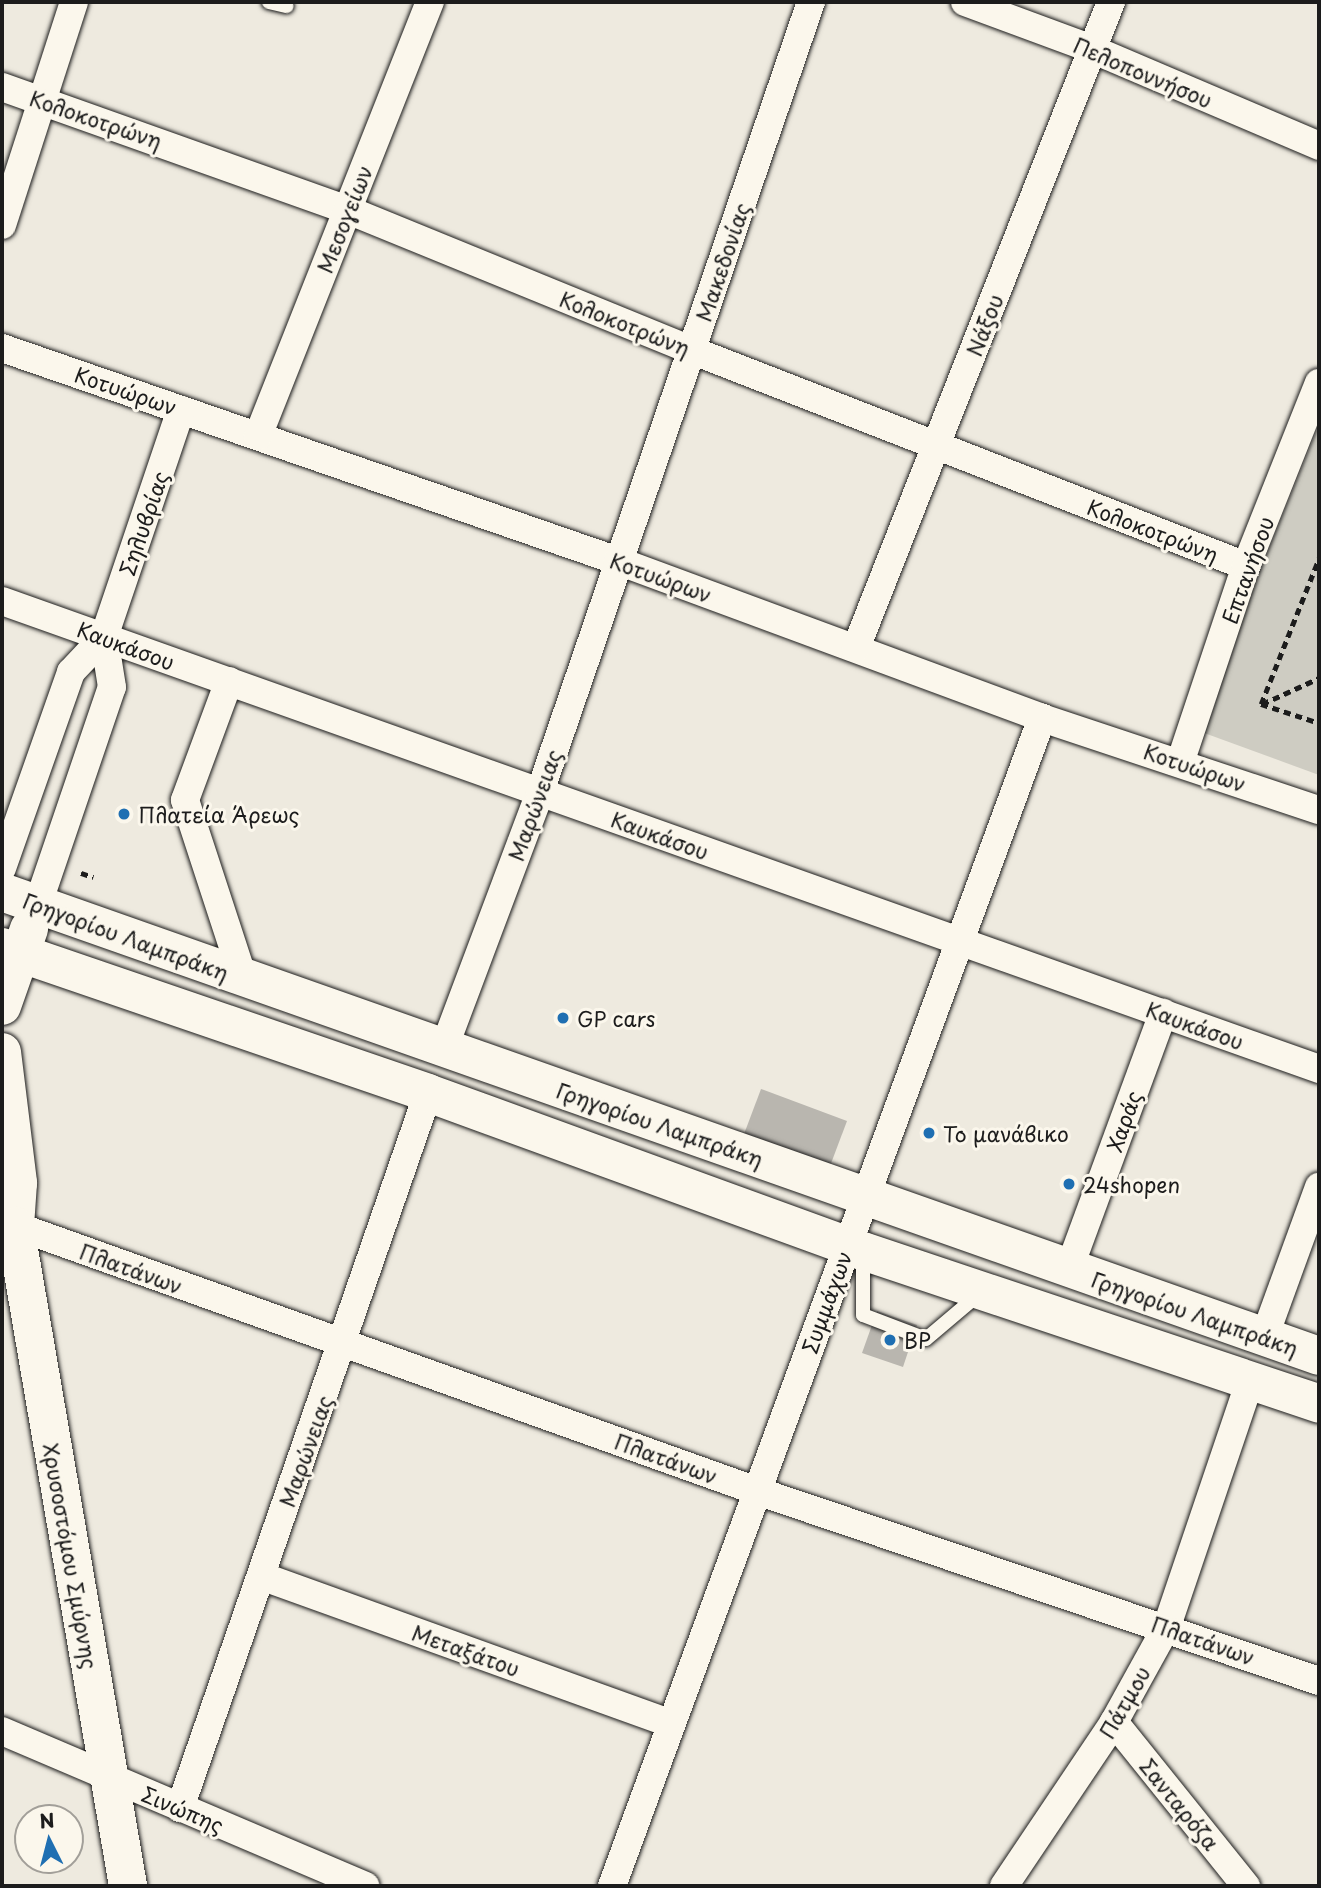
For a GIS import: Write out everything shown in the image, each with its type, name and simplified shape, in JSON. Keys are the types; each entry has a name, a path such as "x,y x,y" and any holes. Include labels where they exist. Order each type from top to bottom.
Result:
{"main road":[{"name":"Γρηγορίου Λαμπράκη","path":"2,892 1319,1356"},
{"path":"2,1006 11,950 38,905"},
{"path":"11,950 428,1093 855,1247 1319,1404"},
{"name":"Χρυσοστόμου Σμύρνης","path":"2,1052 18,1183 6,1216 128,1886"}],"street":[{"path":"2,225 74,2"},
{"name":"Μεσογείων","path":"258,436 430,2"},
{"name":"Μακεδονίας","path":"618,561 811,2"},
{"name":"Πελοποννήσου","path":"965,2 1092,49 1319,146"},
{"name":"Νάξου","path":"856,648 1111,2"},
{"name":"Κολοκοτρώνη","path":"2,87 43,99 348,210 691,350 1247,566"},
{"name":"Κοτυώρων","path":"2,348 618,561 1042,718 1181,760 1319,810"},
{"name":"Επτανήσου","path":"1181,760 1247,566 1319,383"},
{"name":"Σηλυβρίας","path":"104,637 181,410"},
{"name":"Μαρώνειας","path":"444,1048 540,792 618,561"},
{"name":"Καυκάσου","path":"2,601 1319,1069"},
{"path":"2,868 71,672 104,637"},
{"path":"38,905 111,687 104,637"},
{"path":"229,681 186,800 243,977"},
{"name":"Συμμάχων","path":"612,1886 757,1491 855,1247 864,1196 957,940 1042,718"},
{"name":"Χαράς","path":"1069,1269 1163,1013"},
{"name":"Μαρώνειας","path":"180,1808 344,1344 428,1093"},
{"path":"1264,1338 1319,1187"},
{"name":"Πλατάνων","path":"6,1216 344,1344 757,1491 1167,1626 1319,1681"},
{"name":"Πάτμου","path":"1004,1886 1114,1722 1167,1626 1250,1381"},
{"name":"Μεταξάτου","path":"261,1576 670,1723"},
{"name":"Σανταρόζα","path":"1114,1722 1246,1886"},
{"name":"Σινώπης","path":"2,1731 365,1886"}],"lane":[{"path":"269,2 287,6"},
{"path":"855,1247 863,1315 926,1339 982,1291"}],"path":[{"path":"1261,704 1319,558"},
{"path":"1261,704 1319,678"},
{"path":"1261,704 1319,723"}],"shaded area":[{"path":"1319,425 1319,775 1196,730"}],"building":[{"path":"761,1089 847,1121 827,1174 741,1142"},
{"path":"877,1311 917,1325 903,1367 862,1353"}],"place":[{"name":"Πλατεία Άρεως","path":"124,814"},
{"name":"GP cars","path":"563,1018"},
{"name":"Το μανάβικο","path":"929,1133"},
{"name":"24shopen","path":"1069,1184"},
{"name":"BP","path":"890,1340"}]}
